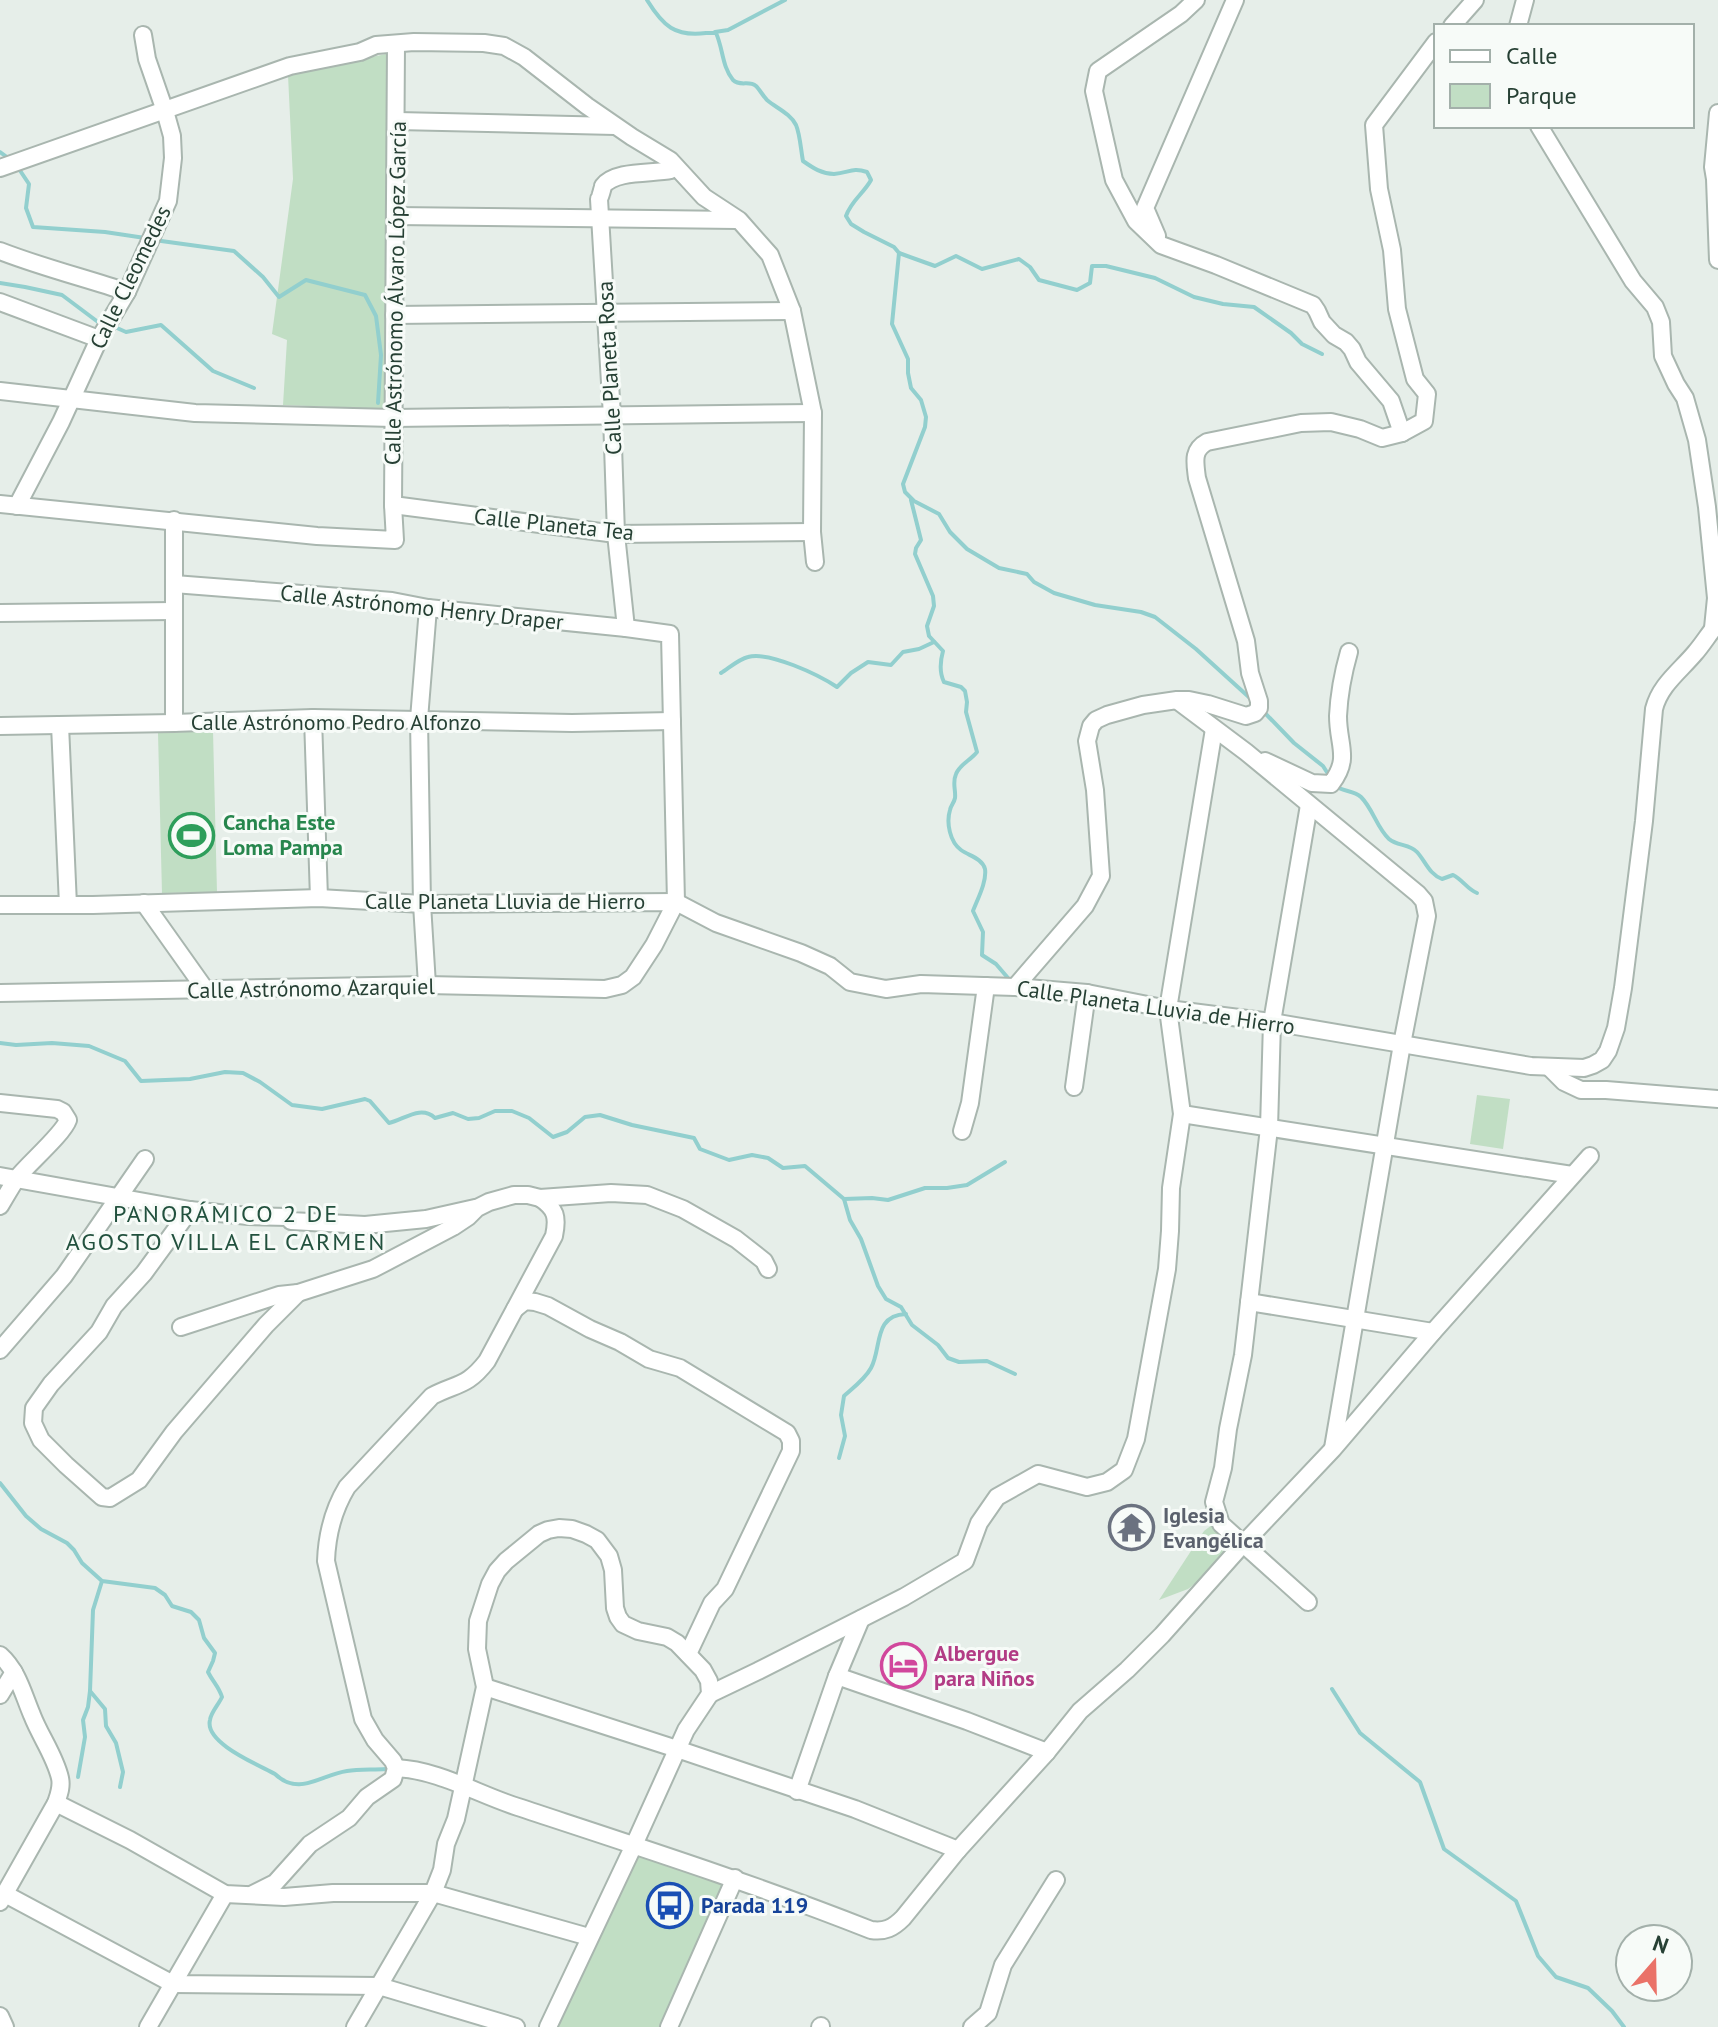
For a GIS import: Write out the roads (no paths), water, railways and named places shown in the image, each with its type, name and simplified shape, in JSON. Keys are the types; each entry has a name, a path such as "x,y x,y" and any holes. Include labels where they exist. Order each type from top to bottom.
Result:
{"street":[{"path":"1196,0 1181,14 1098,71 1094,91 1114,180 1136,221 1161,245 1313,305 1322,322 1346,342 1358,362 1391,401 1402,433"},
{"path":"1161,245 1145,208 1235,0"},
{"path":"1454,24 1475,0"},
{"path":"1519,24 1525,0"},
{"name":"Calle Cleomedes","path":"17,506 99,339 127,292 168,201 172,136 147,59 143,35"},
{"path":"0,168 290,66 360,52 376,45 414,42 504,46 524,57 632,137 659,152 704,197 739,220 770,255 792,311 813,413 812,532 815,562"},
{"name":"Calle Astrónomo Álvaro López García","path":"174,520 317,536 395,540 396,45"},
{"path":"1015,987 1085,906 1101,876 1095,790 1087,741 1096,720 1143,705 1177,700 1208,704 1246,716 1255,713 1259,704 1250,673 1246,641 1197,478 1194,458 1201,445 1301,423 1331,422 1382,438 1402,433 1424,421 1427,394 1415,379 1397,309 1392,250 1379,189 1374,125 1434,45"},
{"path":"1718,113 1713,167 1718,260"},
{"path":"397,121 616,126"},
{"path":"1540,128 1633,281 1655,307 1661,322 1663,356 1685,398 1697,440 1707,507 1716,626"},
{"name":"Calle Planeta Rosa","path":"626,628 616,534 599,199 603,187 611,180 625,174 671,170 674,165"},
{"path":"395,216 739,220"},
{"path":"0,251 35,265 127,292"},
{"path":"0,302 99,339"},
{"path":"394,315 792,311"},
{"path":"0,391 195,413 393,418 813,413"},
{"path":"0,504 174,520 174,723"},
{"name":"Calle Planeta Tea","path":"393,505 616,534 812,532"},
{"name":"Calle Astrónomo Henry Draper","path":"174,584 392,601 428,608 670,634 672,721"},
{"path":"427,985 422,904 419,719 428,608"},
{"path":"0,613 174,611"},
{"name":"Calle Planeta Lluvia de Hierro","path":"0,905 319,898 422,904 676,902 716,923 830,966 850,982 886,989 921,984 1087,993 1168,1009 1272,1022 1531,1066 1584,1068 1602,1060 1616,1028 1644,821 1654,709 1658,697 1679,668 1716,626"},
{"path":"1246,752 1312,783 1331,784 1341,771 1338,718 1349,652"},
{"path":"1177,700 1246,752 1424,901 1427,916 1333,1449"},
{"path":"313,718 319,898"},
{"name":"Calle Astrónomo Pedro Alfonzo","path":"0,726 313,718 572,723 672,721"},
{"path":"672,721 676,902"},
{"path":"60,725 68,905"},
{"path":"548,2027 686,1730 710,1694 904,1597 965,1561 979,1523 997,1497 1038,1474 1087,1487 1107,1482 1124,1470 1136,1439 1167,1269 1171,1188 1182,1114 1168,1009 1214,729"},
{"path":"1308,1602 1221,1524 1214,1502 1243,1355 1269,1128 1272,1022 1309,805"},
{"name":"Calle Astrónomo Azarquiel","path":"0,993 427,985 605,989 622,985 633,977 676,902"},
{"path":"144,903 205,989"},
{"path":"962,1131 970,1103 986,986"},
{"path":"1074,1087 1087,993"},
{"path":"1549,1067 1564,1082 1581,1090 1718,1099"},
{"path":"0,1103 57,1109 68,1120 64,1129 8,1178 0,1206"},
{"path":"1182,1114 1572,1175"},
{"path":"396,1768 413,1769 488,1798 735,1878 871,1930 887,1930 896,1926 1080,1711 1152,1646 1333,1449 1590,1156"},
{"path":"0,1350 64,1276 145,1159"},
{"path":"8,1178 190,1210 248,1216 278,1215 291,1221 365,1225 426,1219 477,1208 504,1196 647,1195 683,1209 736,1239 764,1261 768,1269"},
{"path":"253,1894 275,1883 310,1844 349,1818 367,1797 393,1779 396,1768 393,1761 363,1719 326,1561 334,1512 347,1487 432,1396 461,1385 477,1374 487,1361 554,1236 557,1223 555,1213 540,1198"},
{"path":"181,1327 373,1269 453,1227 477,1208"},
{"path":"190,1210 144,1273 114,1306 99,1332 51,1384 34,1408 33,1423 41,1440 102,1497 110,1498 139,1480 184,1421 266,1325 298,1293"},
{"path":"515,1309 525,1301 548,1306 649,1359 680,1368 787,1433 791,1451 725,1589 712,1603 688,1654"},
{"path":"1249,1302 1433,1332"},
{"path":"355,2027 433,1893 442,1870 485,1687 478,1662 478,1621 490,1584 506,1561 548,1530 572,1529 586,1534 604,1547 609,1556 615,1608 623,1624 677,1643 709,1681 710,1694"},
{"path":"797,1791 837,1676 861,1619"},
{"path":"0,1655 14,1672 60,1778 61,1789 2,1898 173,1984 379,1986 516,2027"},
{"path":"0,1695 14,1672"},
{"path":"837,1676 1047,1752"},
{"path":"485,1687 855,1809 958,1850"},
{"path":"56,1803 130,1840 225,1894 284,1897 333,1893 433,1893 589,1937"},
{"path":"669,2027 735,1878"},
{"path":"972,2027 988,2013 1003,1965 1056,1880"},
{"path":"148,2027 225,1894"},
{"path":"0,2016 5,2027"}],"waterway":[{"path":"647,0 671,28 686,33 706,33"},
{"path":"715,32 728,30 785,0"},
{"path":"707,33 716,33 733,80 756,86 767,100 793,121 803,161 830,174 854,170 867,172 871,180 846,216 851,224 894,247 899,253 892,324 908,359 911,388 921,400 926,417 903,484 905,492 914,501 939,514 950,532 967,549 999,568 1027,574 1034,582 1054,593 1155,617 1251,699"},
{"path":"0,152 11,160"},
{"path":"17,166 29,184 26,208 33,227 145,238"},
{"path":"154,240 234,251 263,277 279,297 306,280 365,295 376,316 381,355 378,403"},
{"path":"899,253 935,266 956,256 982,269 1019,259 1030,267 1039,280 1077,290 1090,283 1092,266 1106,266 1155,278 1194,297 1254,307 1302,344 1322,354"},
{"path":"0,283 62,295 98,322"},
{"path":"117,328 126,332 161,325 213,371 254,388"},
{"path":"911,500 921,540 915,554 933,596 934,606 927,626 929,636 943,651 940,667 944,682 965,691 966,712 977,752 960,767 955,777 955,798 949,815 950,832 957,847 978,860 985,869 983,885 973,911 983,932 982,955 996,964 1008,978"},
{"path":"721,673 748,657 768,657 794,665 837,687 868,662 891,665 903,652 934,642"},
{"path":"1263,711 1294,743 1323,766 1330,777"},
{"path":"1334,785 1361,797 1389,839 1414,849 1434,874 1442,879 1453,875 1477,893"},
{"path":"0,1043 89,1046 125,1061 141,1081 190,1079 225,1072 243,1073 292,1105 322,1109 365,1099 389,1123 419,1113 435,1118 453,1113 468,1119 495,1111 512,1111 529,1118 553,1137 567,1132 585,1117 600,1115 694,1138 700,1149 729,1160 752,1155 768,1158 783,1168 805,1166 844,1199 878,1286 886,1299 901,1307 912,1325 938,1345 948,1358 959,1362 987,1361 1015,1374"},
{"path":"844,1199 888,1200 925,1188 967,1185 1005,1162"},
{"path":"839,1458 845,1436 841,1415 844,1396 871,1368 883,1326 895,1316 906,1314"},
{"path":"0,1483 26,1516 41,1529 67,1543 82,1563 102,1581 155,1588 165,1595 172,1606 191,1612 199,1620 204,1638 215,1653 208,1672 222,1697 211,1717 210,1729 224,1745 293,1784 310,1783 347,1771 386,1769"},
{"path":"102,1581 93,1610 90,1691 105,1709 106,1726 116,1743 123,1772 120,1787"},
{"path":"1332,1689 1360,1733 1420,1782 1444,1849 1516,1901 1538,1956 1556,1977 1588,1988 1624,2027"},
{"path":"78,1777 85,1737 83,1720 90,1691"}],"place":[{"name":"Cancha Este Loma Pampa","path":"192,835"},
{"name":"Iglesia Evangélica","path":"1132,1528"},
{"name":"Albergue para Niños","path":"903,1666"},
{"name":"Parada 119","path":"670,1905"}],"district":[{"name":"PANORÁMICO 2 DE AGOSTO VILLA EL CARMEN","path":"226,1228"}]}
